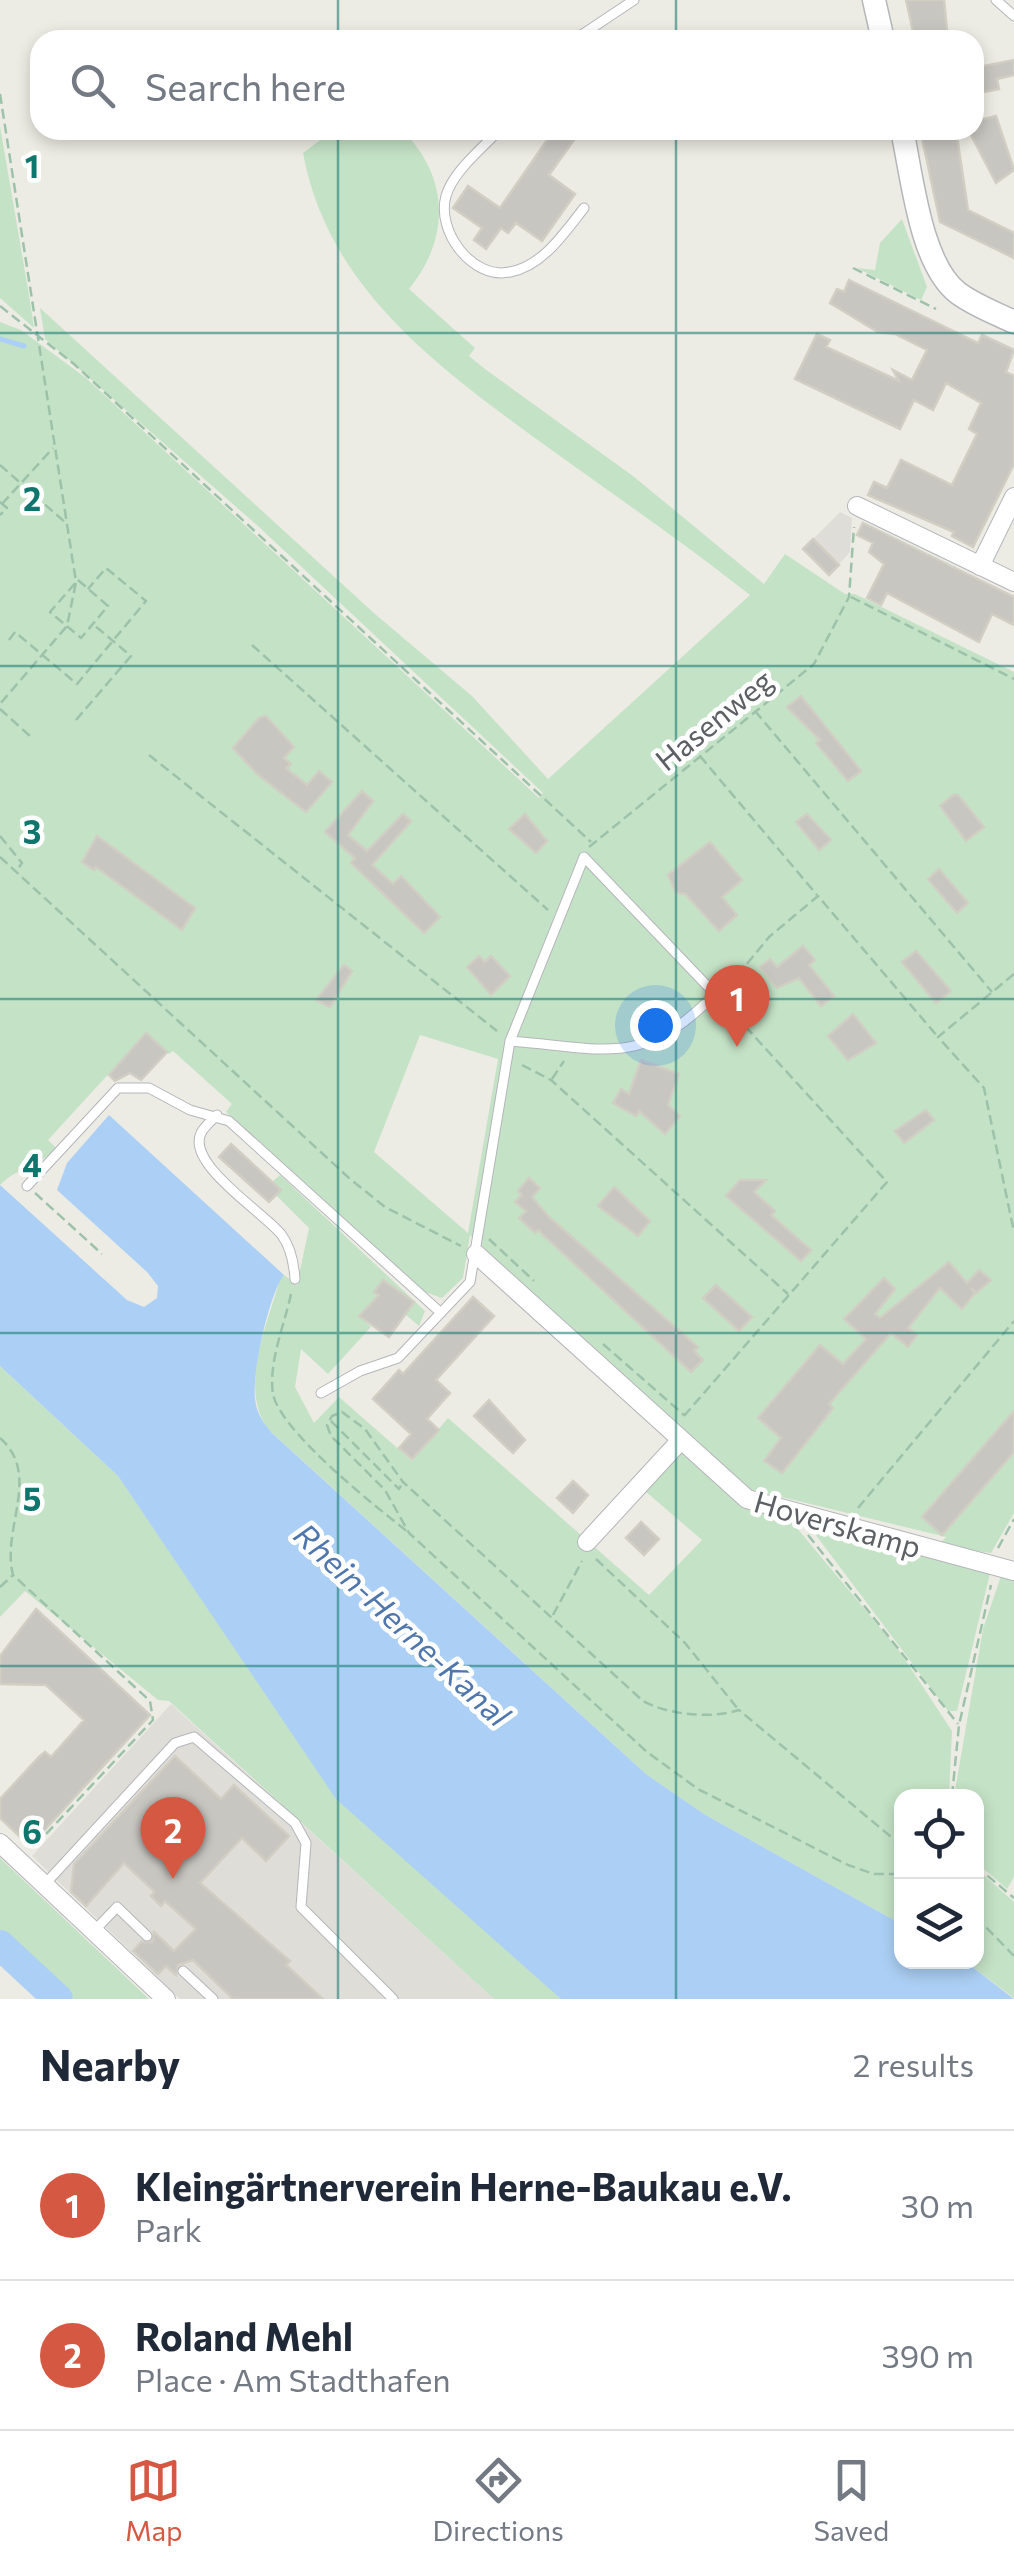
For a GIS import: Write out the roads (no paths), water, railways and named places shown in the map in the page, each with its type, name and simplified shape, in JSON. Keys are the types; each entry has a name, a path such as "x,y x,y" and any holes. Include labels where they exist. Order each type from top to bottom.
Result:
{"street":[{"path":"874,0 881,30"},
{"path":"904,140 930,250 940,273 956,292 1014,322"},
{"path":"980,566 1014,497"},
{"path":"857,506 1014,582"},
{"name":"Hoverskamp","path":"476,1254 748,1499 1005,1569"},
{"path":"586,1542 680,1441"},
{"path":"0,1842 166,1999"}],"lane":[{"path":"589,30 634,0"},
{"path":"996,0 1014,16"},
{"path":"492,140 446,196 445,214 452,236 474,263 491,272 511,272 556,244 584,208"},
{"path":"321,1393 360,1371 398,1358 470,1282 510,1041 556,918 584,857 715,994 686,1024 644,1047 610,1052 510,1041"},
{"path":"27,1186 118,1088 149,1088 190,1110 217,1115 441,1313"},
{"path":"217,1115 201,1133 198,1146 204,1163 283,1236 294,1261 295,1279"},
{"path":"46,1883 175,1742 194,1737 295,1823 306,1843 301,1907 393,1999"},
{"path":"95,1930 117,1907 147,1936"},
{"path":"184,1970 213,1999"}],"water":[{"name":"Rhein-Herne-Kanal","path":"109,1115 284,1275 267,1316 259,1353 256,1403 263,1421 646,1774 704,1814 894,1920 894,1969 975,1969 1014,1999 561,1999 336,1799 118,1476 0,1366 0,1185 127,1300 144,1307 157,1298 158,1286 147,1272 57,1190 67,1163"}],"waterway":[{"path":"0,339 24,346"},
{"path":"0,1945 58,1999"}],"place":[{"name":"Kleingärtnerverein Herne-Baukau e.V.","path":"737,1047"},
{"name":"Roland Mehl","path":"173,1879"}]}
